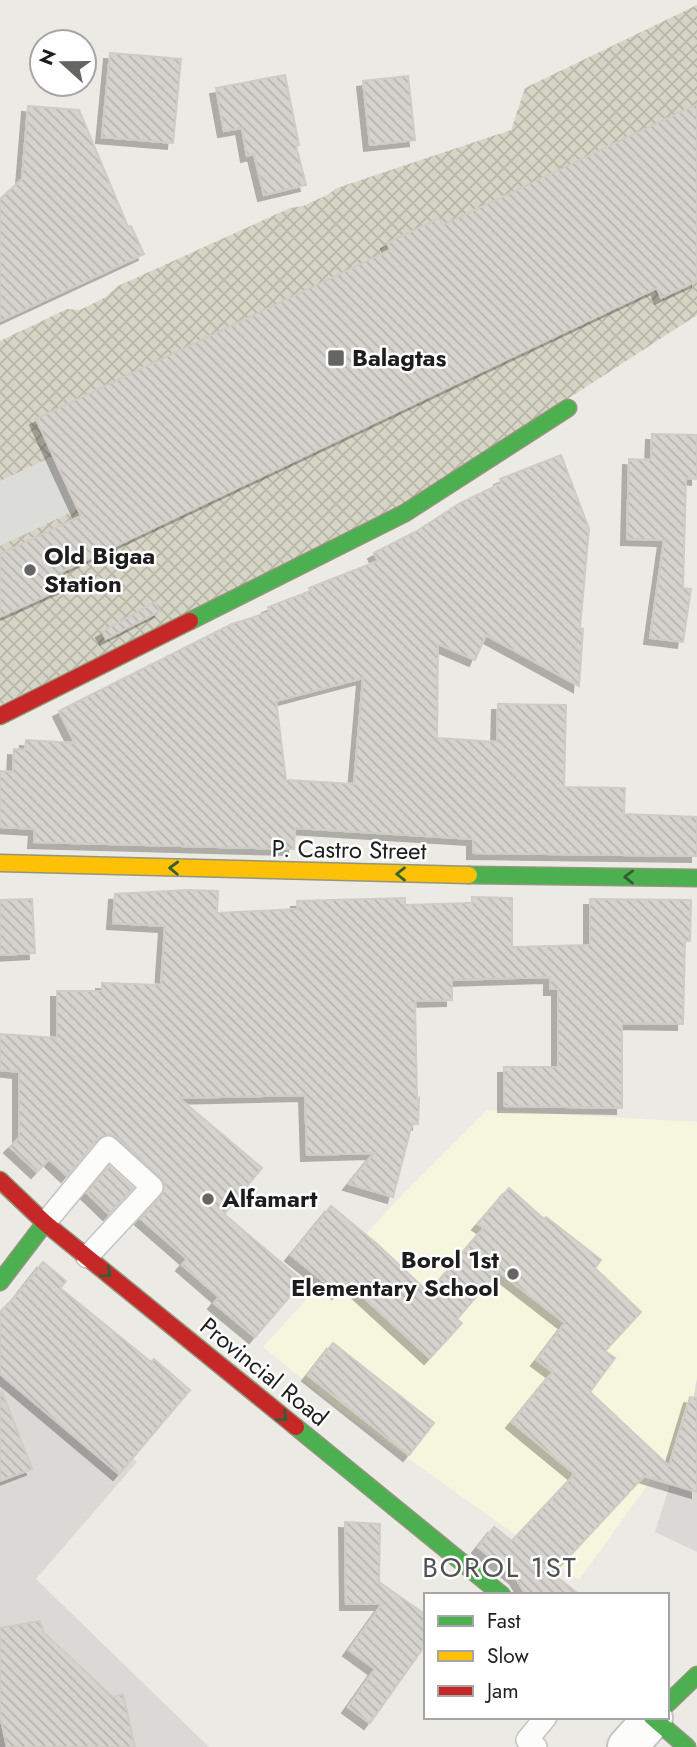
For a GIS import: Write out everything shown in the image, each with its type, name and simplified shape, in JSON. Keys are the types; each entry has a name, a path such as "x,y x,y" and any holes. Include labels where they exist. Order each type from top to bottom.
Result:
{"main road":[{"path":"0,716 405,513 568,408"},
{"name":"P. Castro Street","path":"0,863 379,874 697,878"},
{"name":"Provincial Road","path":"0,1181 45,1223 500,1593"},
{"path":"0,1282 45,1223"},
{"path":"669,1702 697,1675"},
{"path":"654,1719 687,1747"}],"street":[{"path":"627,1747 652,1719"}],"lane":[{"path":"45,1223 108,1147 152,1187 87,1257"},
{"path":"536,1747 527,1740 544,1719"}],"shaded area":[{"path":"697,5 697,315 399,508 0,705 0,341 67,309 80,310 106,297 118,286 290,208 303,206 337,188 511,130 525,88"},
{"name":"Borol 1st Elementary School","path":"487,1110 697,1122 697,1378 687,1430 579,1580 339,1409 263,1347 396,1201"},
{"path":"0,1343 137,1462 36,1579 209,1747 0,1747"},
{"path":"697,1378 697,1552 655,1532 687,1430"}],"pier":[{"path":"53,456 78,509 0,546 0,481"}],"building":[{"path":"110,53 181,59 173,143 102,137"},
{"path":"285,75 299,145 296,146 306,185 264,195 254,154 247,156 242,128 224,131 216,88"},
{"path":"408,76 415,140 370,145 363,81"},
{"name":"Balagtas","path":"697,104 697,281 661,298 657,288 61,572 68,586 0,617 0,554 81,516 36,419 390,250 387,243 439,218 443,225"},
{"path":"28,106 79,110 128,227 131,226 144,254 0,321 0,199 22,179"},
{"path":"652,434 697,435 697,479 686,478 683,588 691,589 683,642 650,638 664,540 627,539 629,459 651,460"},
{"path":"561,455 589,529 580,628 583,629 579,686 486,635 475,660 438,644 437,738 497,742 498,704 566,705 564,787 625,788 624,814 697,817 697,856 473,853 473,839 295,828 294,849 34,842 35,829 0,827 0,771 13,772 14,749 25,750 26,740 75,743 59,711 232,624 270,612 268,607 378,561 374,553 417,531 460,503 502,483 500,479","holes":["363,678 354,784 286,780 276,701"]},
{"path":"155,602 160,611 106,639 102,632"},
{"path":"218,891 217,913 298,909 297,901 405,898 405,905 472,903 472,897 512,898 512,947 590,945 590,899 691,900 690,941 685,941 683,1024 622,1023 622,1108 504,1106 504,1067 558,1067 558,989 550,989 550,977 452,980 452,1000 415,1001 418,1124 412,1124 393,1197 349,1184 374,1153 307,1155 305,1095 179,1098 262,1168 224,1214 303,1281 255,1337 214,1303 219,1297 182,1265 187,1259 141,1219 162,1195 165,1184 161,1177 117,1137 110,1134 98,1138 67,1176 49,1159 37,1172 10,1147 19,1138 19,1072 0,1070 0,1034 57,1038 57,991 102,991 102,983 161,985 165,926 113,923 115,894"},
{"path":"32,899 35,953 0,955 0,900"},
{"path":"109,1166 133,1188 109,1214 87,1193"},
{"path":"509,1188 544,1219 546,1217 601,1260 595,1268 641,1312 605,1351 615,1358 590,1392 669,1466 690,1397 697,1398 697,1492 644,1476 553,1574 577,1593 526,1593 516,1578 478,1547 494,1527 512,1541 575,1474 512,1422 553,1372 537,1360 565,1323 498,1271 457,1319 462,1323 430,1358 347,1282 338,1293 291,1255 331,1206 377,1244 429,1293 484,1228 478,1224"},
{"path":"43,1262 66,1281 60,1288 151,1362 154,1359 190,1390 119,1474 0,1374 0,1312"},
{"path":"333,1343 434,1423 409,1455 308,1375"},
{"path":"2,1392 32,1469 0,1481 0,1393"},
{"path":"345,1522 380,1524 379,1582 424,1614 424,1647 370,1723 348,1707 375,1669 349,1650 382,1604 346,1604"},
{"path":"40,1621 43,1632 113,1697 123,1694 135,1747 7,1747 0,1715 0,1628"}],"traffic: fast":[{"path":"190,621 405,513 568,408"},
{"path":"469,875 697,878"},
{"path":"0,1282 45,1223"},
{"path":"296,1427 500,1593"},
{"path":"669,1702 697,1675"},
{"path":"654,1719 687,1747"}],"traffic: slow":[{"path":"0,863 469,875"}],"traffic: jam":[{"path":"0,716 190,621"},
{"path":"0,1180 45,1223 296,1427"}],"place":[{"name":"Balagtas","path":"336,358"},
{"name":"Old Bigaa Station","path":"30,570"},
{"name":"Alfamart","path":"208,1199"},
{"name":"Borol 1st Elementary School","path":"513,1274"}],"district":[{"name":"BOROL 1ST","path":"500,1567"}]}
